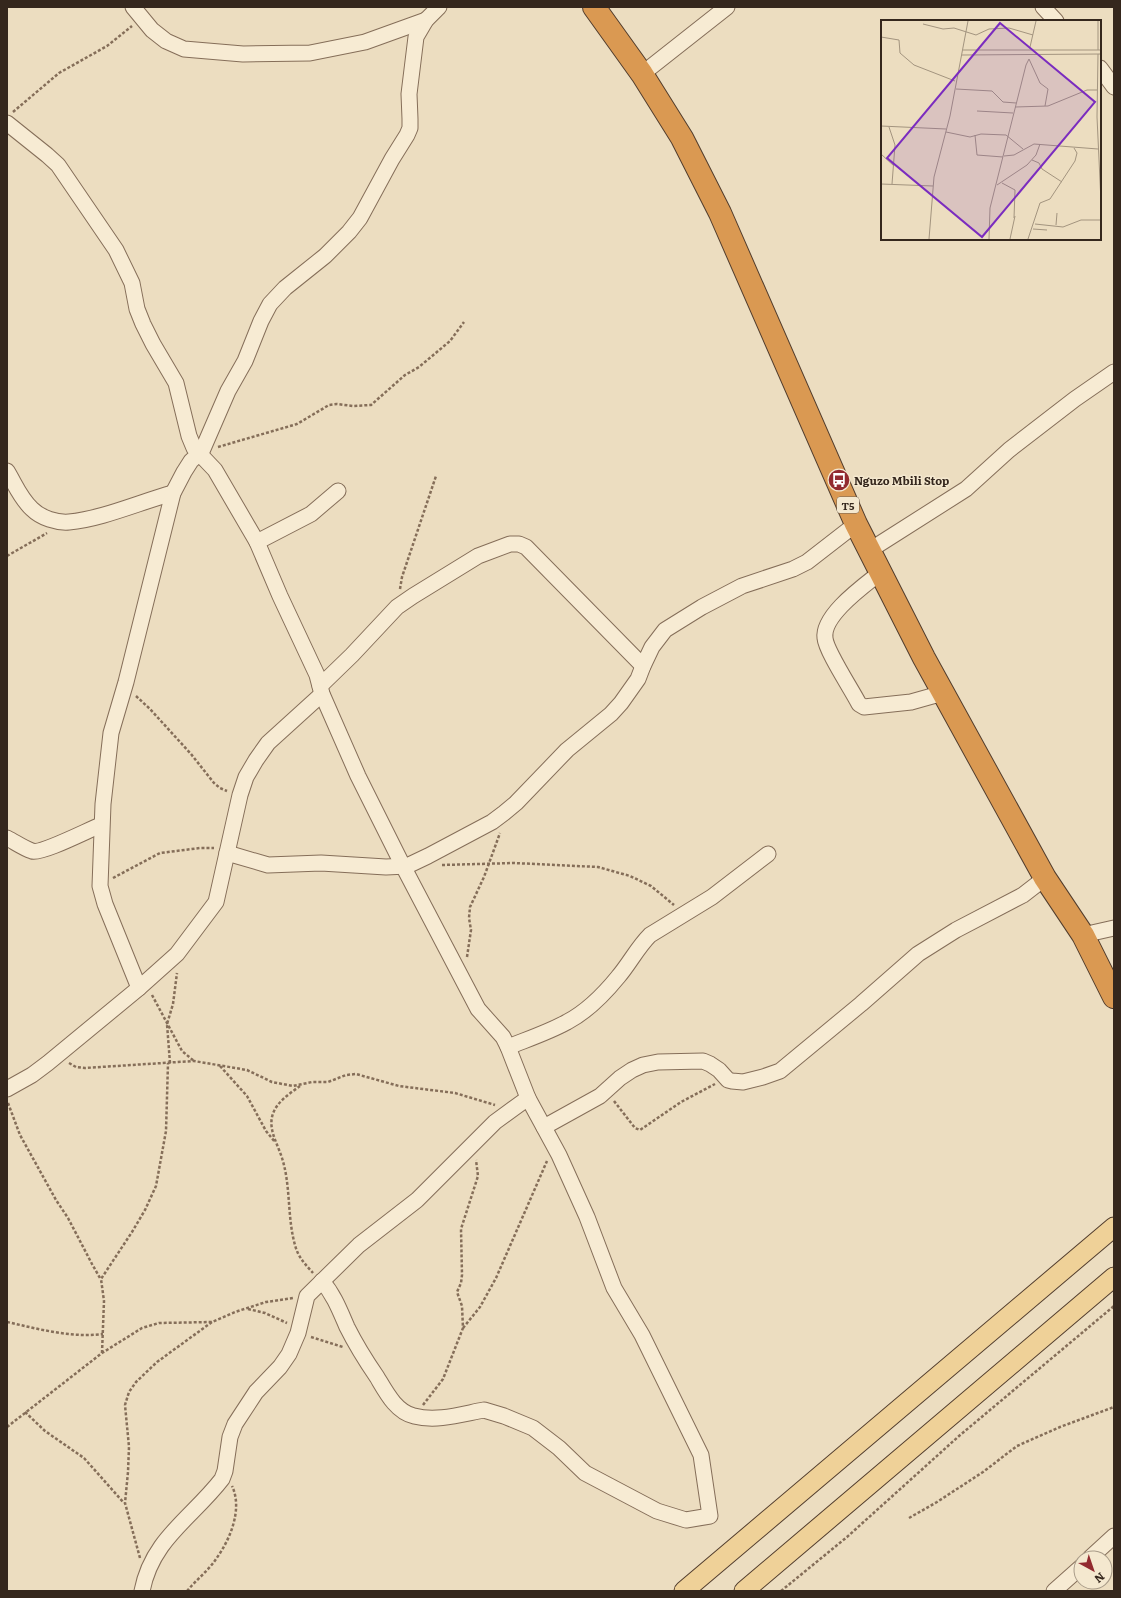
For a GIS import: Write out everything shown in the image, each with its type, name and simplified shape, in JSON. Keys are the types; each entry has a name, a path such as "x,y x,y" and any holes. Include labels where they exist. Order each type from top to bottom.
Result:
{"highway":[{"name":"T5","path":"594,7 642,74 682,138 720,213 856,524 943,693 1045,878 1083,935 1114,997"}],"main road":[{"path":"684,1591 1114,1227"},
{"path":"744,1591 1114,1277"}],"street":[{"path":"142,986 105,904 100,886 101,825 111,733 126,682 173,493 191,461 200,453 270,304 285,288 325,256 349,232 360,218 392,159 407,135 410,123 408,94 416,37 426,20 439,7"},
{"path":"642,74 727,7"},
{"path":"1043,7 1055,20"},
{"path":"137,12 152,30 166,41 184,49 243,54 310,53 365,42 426,20"},
{"path":"1101,69 1114,88"},
{"path":"9,118 58,165 116,250 132,283 137,309 143,324 176,383 189,436 194,448 215,470 257,542 280,596 317,675 321,690 358,776 460,977 478,1009 503,1037 528,1098 554,1145 587,1217 614,1288 642,1335 701,1455 710,1516 686,1520 657,1511 585,1473 559,1448 533,1428 492,1412 484,1410 433,1418 414,1416 405,1413 395,1405 361,1353 333,1296 322,1281"},
{"path":"870,550 966,489 1009,450 1075,399 1114,372"},
{"path":"7,471 19,494 33,510 47,518 69,522 100,516 149,499 173,493"},
{"path":"257,542 311,514 338,491"},
{"path":"228,850 268,865 321,863 386,867 407,866 440,850 492,822 504,813 516,803 567,750 611,714 638,679 652,647 665,630 702,607 742,586 793,569 807,562 856,524"},
{"path":"7,1089 32,1075 60,1054 142,986 177,954 216,902 240,795 246,777 256,760 268,743 321,690 397,607 478,556 510,544 519,544 526,547 534,554 643,666"},
{"path":"881,572 842,604 826,627 825,638 829,649 859,704 864,707 911,702 943,693"},
{"path":"7,838 32,851 38,852 49,849 101,825"},
{"path":"508,1047 553,1029 578,1015 619,976 642,942 658,930 712,897 768,854"},
{"path":"544,1127 591,1102 605,1093 620,1078 643,1065 658,1062 703,1061 719,1070 728,1080 743,1082 780,1071 861,1004 903,965 918,954 956,930 1023,895 1045,878"},
{"path":"1083,935 1114,928"},
{"path":"142,1591 145,1575 163,1543 174,1529 216,1486 225,1471 230,1437 235,1424 256,1392 280,1367 289,1354 298,1333 307,1296 359,1245 417,1200 495,1122 528,1098"},
{"path":"1099,1550 1114,1536"},
{"path":"1054,1591 1073,1574"}],"path":[{"path":"9,118 59,73 107,46 125,32 137,12"},
{"path":"200,453 297,424 329,405 371,405 405,375 419,367 450,341 464,322"},
{"path":"397,607 402,577 436,476"},
{"path":"7,556 69,522"},
{"path":"126,682 139,699 191,754 214,784 220,788 240,795"},
{"path":"460,977 470,944 470,907 499,840 504,813"},
{"path":"100,886 160,853 200,848 228,850"},
{"path":"439,865 514,863 598,867 612,870 651,886 685,914"},
{"path":"101,1279 135,1227 156,1186 166,1131 169,1063 167,1024 177,980 177,954"},
{"path":"142,986 167,1024 182,1052 194,1061"},
{"path":"60,1054 72,1065 85,1068 194,1061 247,1070 279,1083 293,1086 300,1086 312,1082 328,1082 346,1075 356,1074 400,1086 455,1093 511,1111"},
{"path":"219,1066 248,1096 266,1131 277,1144"},
{"path":"605,1093 617,1104 635,1128 640,1130 681,1102 717,1083 728,1080"},
{"path":"300,1086 279,1103 274,1111 271,1126 282,1158 287,1179 295,1244 298,1255 304,1264 322,1281"},
{"path":"7,1100 20,1135 101,1279 104,1301 102,1353"},
{"path":"463,1328 462,1306 456,1292 461,1283 462,1275 461,1229 478,1176 475,1141"},
{"path":"414,1416 443,1379 463,1328 480,1307 496,1278 554,1145"},
{"path":"145,1575 125,1503 129,1447 126,1405 129,1392 136,1382 157,1362 212,1322 235,1312 266,1302 307,1296"},
{"path":"781,1591 847,1537 959,1436 1114,1306"},
{"path":"248,1309 278,1318 298,1333 361,1353"},
{"path":"7,1322 66,1334 87,1336 103,1334"},
{"path":"7,1427 102,1353 127,1336 148,1325 159,1323 212,1322"},
{"path":"909,1518 976,1477 1017,1446 1060,1427 1114,1407"},
{"path":"26,1412 45,1431 84,1458 125,1503"},
{"path":"187,1591 216,1559 229,1536 237,1504 235,1491 225,1471"}],"place":[{"name":"Nguzo Mbili Stop","path":"839,480"}]}
